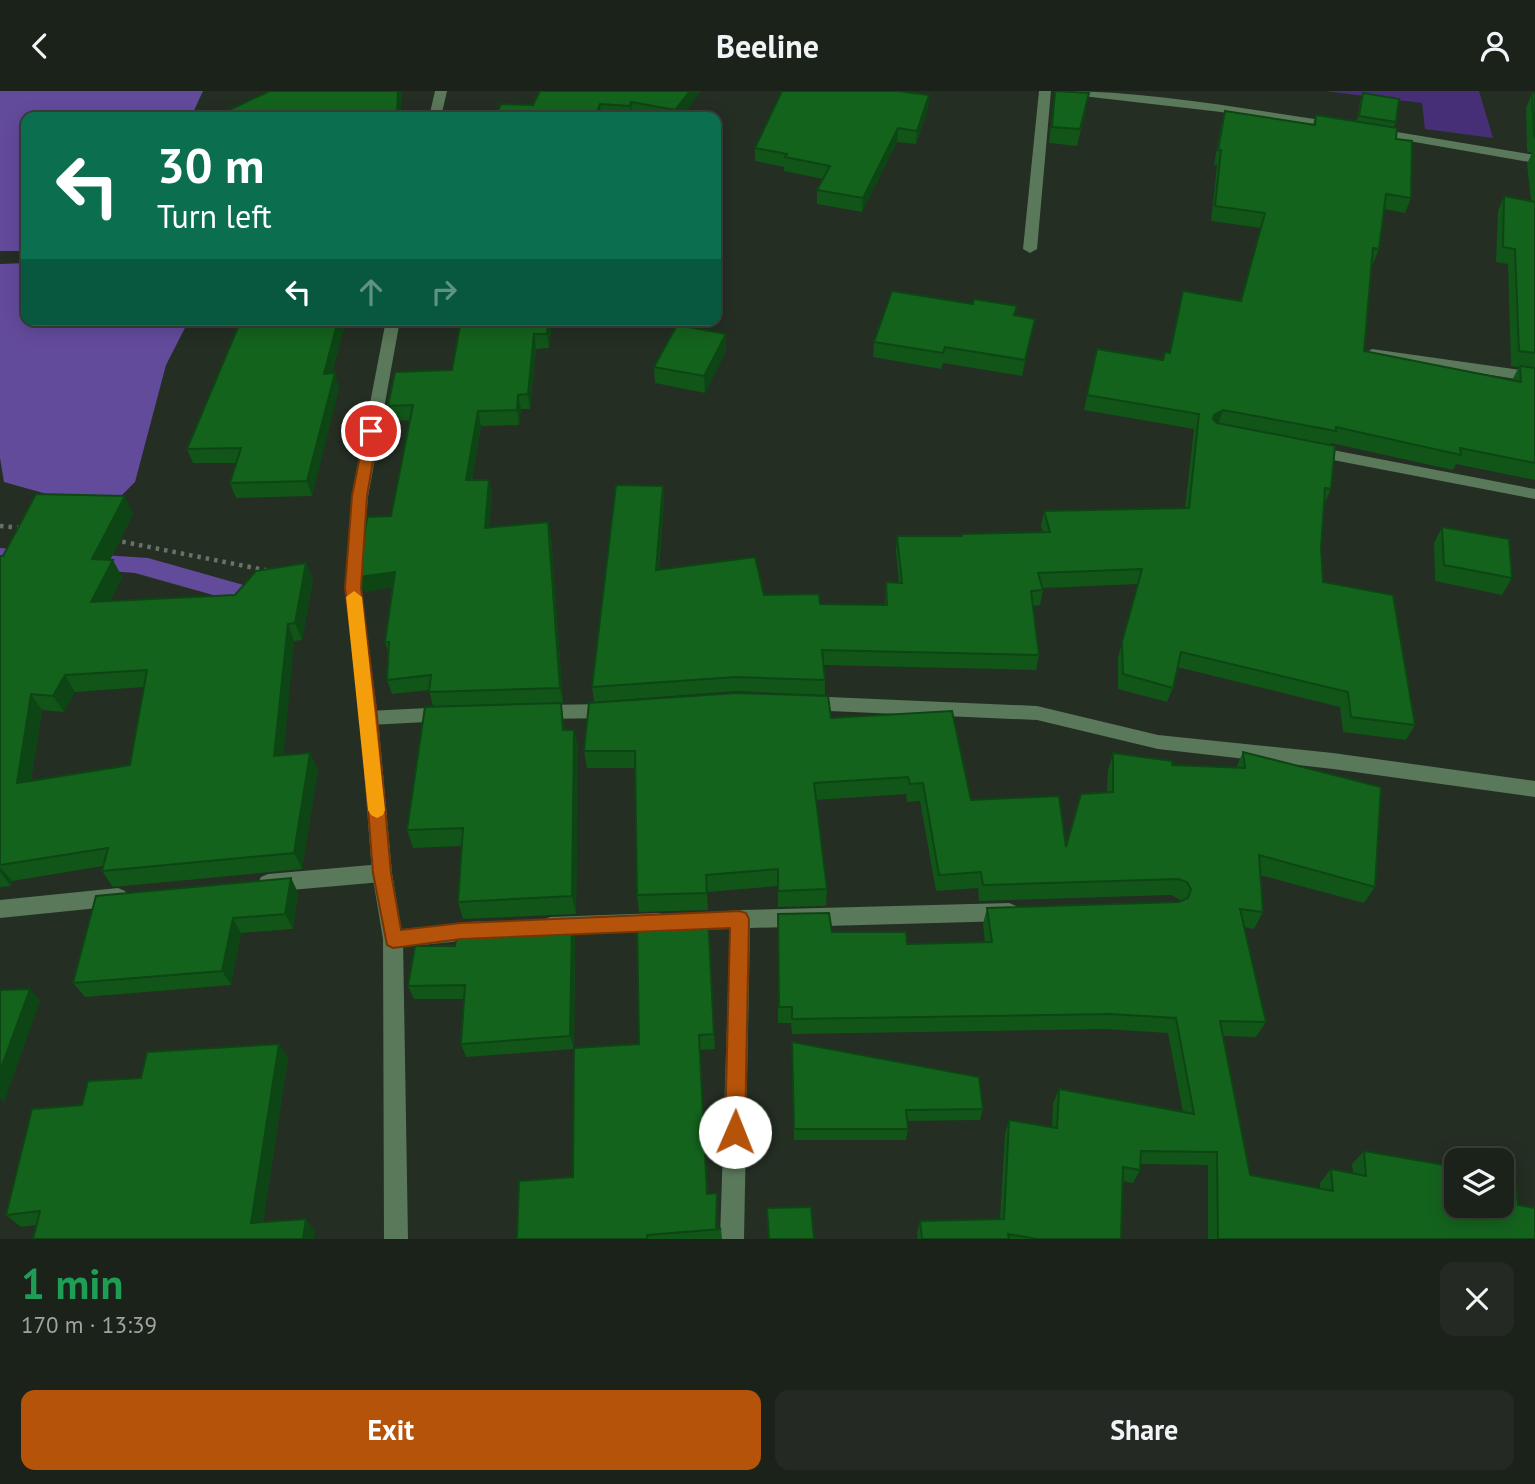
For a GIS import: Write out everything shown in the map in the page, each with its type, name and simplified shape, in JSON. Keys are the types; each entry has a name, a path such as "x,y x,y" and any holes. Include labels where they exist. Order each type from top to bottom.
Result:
{"street":[{"path":"436,112 441,91"},
{"path":"1030,249 1045,91"},
{"path":"1065,91 1091,92 1355,129 1535,159"},
{"path":"393,326 375,408 356,527 353,588 369,717 382,873 393,939 396,1239"},
{"path":"1372,353 1535,377"},
{"path":"1297,449 1535,494"},
{"path":"788,703 1037,713 1158,742 1333,761 1535,789"},
{"path":"522,712 628,709"},
{"path":"369,717 470,713"},
{"path":"246,885 382,873"},
{"path":"0,909 136,896"},
{"path":"536,927 1032,911"},
{"path":"732,1239 740,919"},
{"path":"393,939 499,929"}],"path":[{"path":"0,526 26,529"},
{"path":"105,539 144,544 275,572"}],"shaded area":[{"path":"0,91 203,91 193,112 21,112 21,251 0,251"},
{"path":"1324,91 1479,91 1493,138 1425,129 1422,103"},
{"path":"21,263 21,326 186,326 166,365 135,482 113,504 68,500 4,482 0,458 0,264"},
{"path":"0,548 148,558 258,589 245,604 135,573 0,563"}],"building":[{"path":"270,91 398,91 397,112 225,112"},
{"path":"540,91 690,91 675,110 631,102 630,106 600,104 597,112 497,112 501,104 533,105"},
{"path":"782,91 898,91 929,95 917,131 898,128 863,198 817,190 830,166 755,148"},
{"path":"1055,91 1089,93 1080,129 1052,127"},
{"path":"1363,93 1399,99 1396,122 1359,116"},
{"path":"1532,93 1535,94 1535,137 1534,136"},
{"path":"1225,111 1315,125 1316,115 1397,128 1396,139 1412,141 1411,198 1386,194 1379,249 1373,248 1364,351 1521,382 1520,366 1535,368 1535,463 1460,448 1461,455 1336,427 1336,431 1223,410 1214,415 1213,419 1217,423 1335,446 1331,489 1325,488 1321,548 1323,582 1393,595 1415,725 1351,717 1348,692 1181,652 1173,688 1123,674 1122,642 1142,569 1038,573 1043,590 1031,591 1039,655 822,650 825,680 736,677 592,687 616,485 663,486 656,570 755,557 764,595 819,594 820,604 887,605 886,582 902,583 897,536 1050,532 1044,511 1189,508 1199,414 1087,395 1097,349 1163,360 1165,352 1170,353 1183,291 1241,301 1265,213 1215,206 1221,150 1218,150"},
{"path":"1504,196 1535,202 1535,353 1519,351 1515,249 1503,247"},
{"path":"892,291 973,304 974,299 1017,306 1014,315 1035,319 1025,360 945,347 943,353 874,342"},
{"path":"238,326 336,326 324,374 335,373 307,481 230,483 241,448 187,449"},
{"path":"460,326 548,326 547,334 534,334 528,394 518,395 517,410 478,411 466,480 489,480 485,528 548,522 560,688 429,692 431,675 387,680 389,642 385,642 395,572 359,577 367,517 391,516 413,405 388,406 395,372 452,370"},
{"path":"676,326 726,334 704,376 654,367"},
{"path":"36,494 125,496 92,559 113,560 91,602 235,595 256,571 306,563 295,623 288,624 274,756 310,753 294,853 102,871 108,848 0,865 0,556 3,556","holes":["147,670 130,765 17,783 31,694 53,696 65,675"]},
{"path":"1442,527 1509,539 1512,578 1444,565"},
{"path":"736,693 828,696 831,718 952,711 971,800 1059,796 1066,847 1081,794 1113,792 1113,753 1172,761 1172,765 1245,768 1243,752 1381,787 1375,887 1259,855 1263,912 1240,909 1266,1022 1220,1021 1250,1175 1333,1191 1331,1169 1366,1176 1364,1151 1444,1165 1444,1218 1514,1218 1514,1176 1518,1205 1535,1208 1535,1239 1218,1239 1217,1152 1141,1151 1140,1170 1123,1167 1121,1239 1037,1239 1008,1234 1009,1239 922,1239 920,1221 1004,1219 1009,1120 1057,1128 1059,1089 1194,1114 1176,1018 1111,1014 792,1019 792,1007 779,1007 778,914 829,913 832,932 906,932 907,944 992,942 987,908 1179,902 1188,898 1191,889 1187,882 1178,879 983,885 981,872 939,875 923,783 910,784 908,777 814,783 827,889 778,891 778,869 706,875 707,893 637,895 635,751 584,751 589,703"},
{"path":"561,703 563,730 574,730 572,896 458,902 463,828 407,830 425,707"},
{"path":"291,878 285,914 233,918 222,971 73,983 96,896"},
{"path":"708,916 714,1034 699,1035 707,1194 717,1193 716,1227 721,1229 647,1235 647,1239 517,1239 519,1181 573,1177 574,1048 639,1044 637,918"},
{"path":"572,923 570,1036 461,1044 465,985 408,986 415,946 455,946 457,930"},
{"path":"30,989 0,1071 0,990"},
{"path":"792,1042 979,1077 983,1109 906,1110 908,1129 794,1129"},
{"path":"279,1044 251,1223 306,1219 303,1239 33,1239 40,1211 6,1215 32,1109 82,1105 88,1081 141,1078 147,1052"},
{"path":"811,1207 814,1239 769,1239 767,1208"}],"slow traffic":[{"path":"354,597 377,810"}],"route":[{"path":"371,431 356,527 353,588 369,717 382,873 393,939 461,931 740,919 735,1132"}]}
